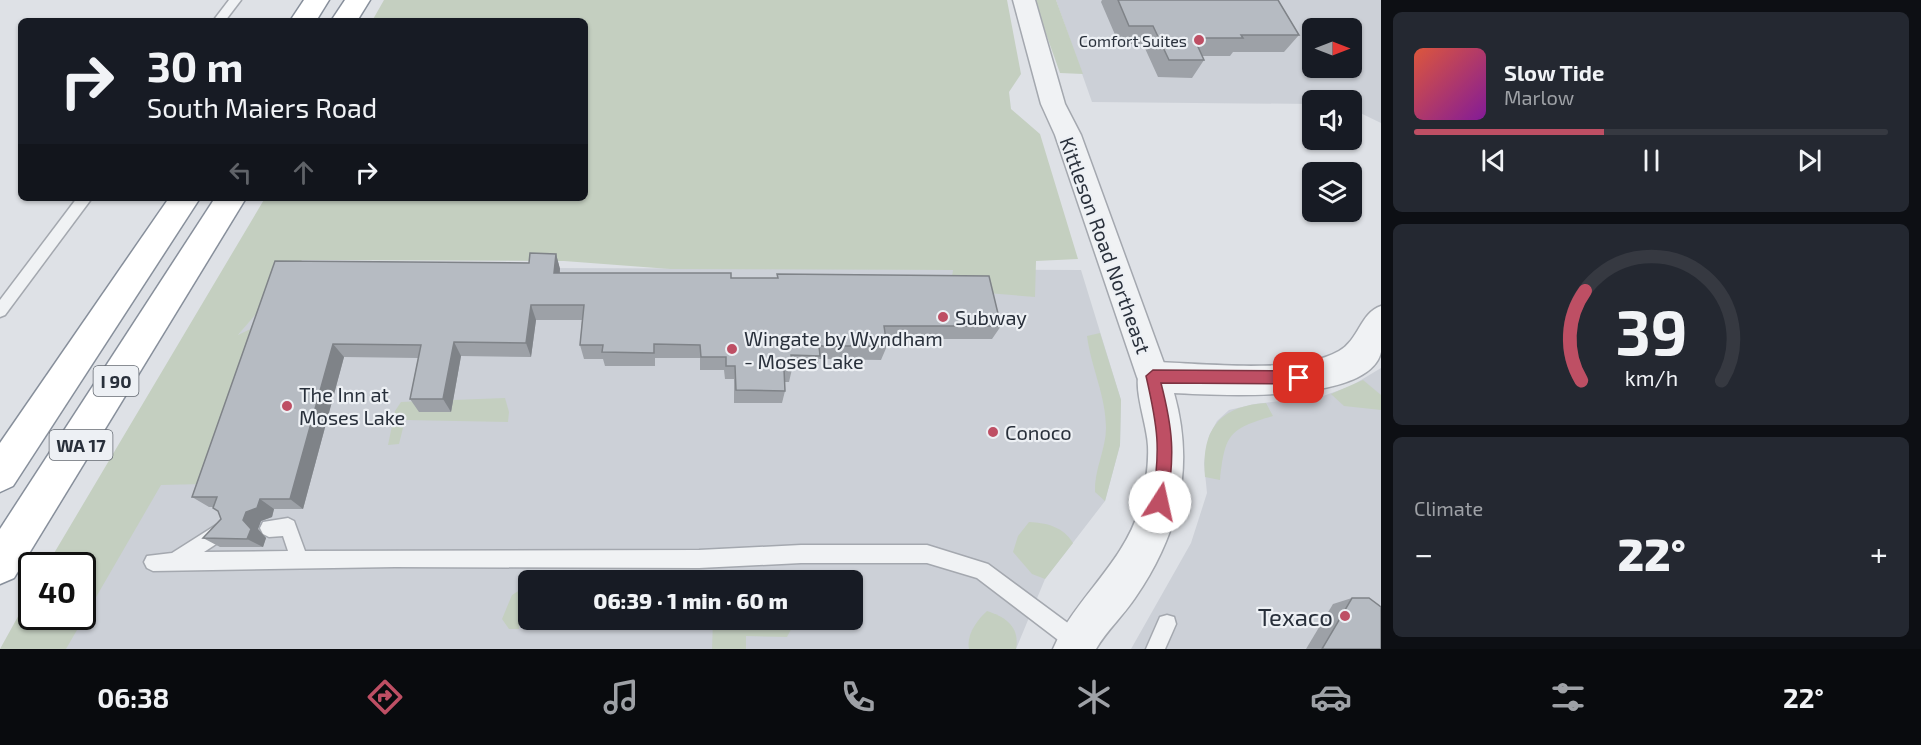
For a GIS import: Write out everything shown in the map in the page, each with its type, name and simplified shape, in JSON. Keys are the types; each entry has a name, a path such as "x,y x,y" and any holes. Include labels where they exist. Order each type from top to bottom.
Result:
{"highway":[{"path":"305,18 317,0"},
{"path":"346,18 358,0"},
{"name":"I 90","path":"0,474 183,201"},
{"name":"I 90","path":"0,564 229,201"},
{"name":"WA 17","path":"0,456 121,294"},
{"name":"WA 17","path":"0,583 162,308"}],"street":[{"name":"Kittleson Road Northeast","path":"1024,0 1053,104 1068,135 1153,376 1165,426 1166,462 1156,519 1120,586 1075,645"},
{"path":"1153,376 1292,379 1332,370 1352,362 1368,347 1381,320"}],"lane":[{"path":"221,18 235,0"},
{"path":"0,311 83,201"},
{"path":"174,562 226,527"},
{"path":"269,528 288,527 300,560"},
{"path":"153,562 699,559 801,554 927,554 982,570 1075,645"},
{"path":"1155,649 1167,624"}],"shaded area":[{"path":"1056,0 1381,0 1381,123 1362,114 1362,90 1302,90 1302,104 1092,102"},
{"path":"535,268 1081,270 1121,400 1120,445 1105,501 1045,579 1016,649 54,649 70,630 96,630 96,591 237,336 287,276"},
{"path":"1381,368 1381,649 1131,649 1191,543 1207,493 1204,463 1209,436 1217,421 1229,410 1255,404 1323,396 1351,386"}],"green space":[{"path":"384,0 1007,0 1021,74 1009,92 1011,109 1040,134 1078,259 1036,261 1035,297 950,290 953,270 670,269 564,261 302,260 238,335 273,318 204,484 161,485 96,597 96,552 55,552 263,201 588,201 588,18 374,18"},
{"path":"1034,0 1056,0 1083,74 1060,73"},
{"path":"1100,333 1121,400 1120,445 1105,501 1095,492 1095,484 1104,444 1105,416 1087,336"},
{"path":"1363,380 1381,395 1381,410 1344,406 1331,394"},
{"path":"505,398 509,412 508,422 405,420 399,444 388,445 395,411 401,402 421,401 419,412 450,412 453,400"},
{"path":"1266,403 1273,416 1238,430 1227,443 1220,480 1205,477 1206,446 1216,424 1236,409"},
{"path":"1029,522 1054,527 1065,533 1073,543 1045,579 1032,574 1013,552 1018,536"},
{"path":"518,591 518,629 509,629 502,619 512,595"},
{"path":"987,611 1006,620 1014,629 1016,649 969,649 969,638 973,628"},
{"path":"18,616 18,630 77,630 66,649 0,649"},
{"path":"713,630 791,630 787,637 746,636 746,649 712,649"}],"building":[{"name":"Comfort Suites","path":"1118,0 1278,0 1299,35 1194,38 1204,60 1169,60 1153,26 1129,26"},
{"path":"530,253 556,254 554,273 731,273 731,278 778,278 777,274 989,276 1001,326 884,326 887,346 819,346 820,356 791,355 792,369 784,369 785,391 736,390 735,366 726,366 726,357 701,357 700,345 654,344 654,353 602,352 603,345 580,345 584,305 531,305 526,343 454,342 443,399 410,399 421,345 333,344 290,499 260,499 257,508 246,512 243,520 251,529 247,539 203,538 221,519 218,511 213,508 217,497 192,497 275,261 529,263"},
{"name":"Texaco","path":"1352,598 1369,598 1381,607 1381,649 1322,649"}],"place":[{"name":"Comfort Suites","path":"1199,40"},
{"name":"Subway","path":"943,317"},
{"name":"Wingate by Wyndham - Moses Lake","path":"732,349"},
{"name":"The Inn at Moses Lake","path":"287,406"},
{"name":"Conoco","path":"993,432"},
{"name":"Texaco","path":"1345,616"}],"route":[{"path":"1160,502 1166,462 1165,426 1153,376 1299,378"}]}
